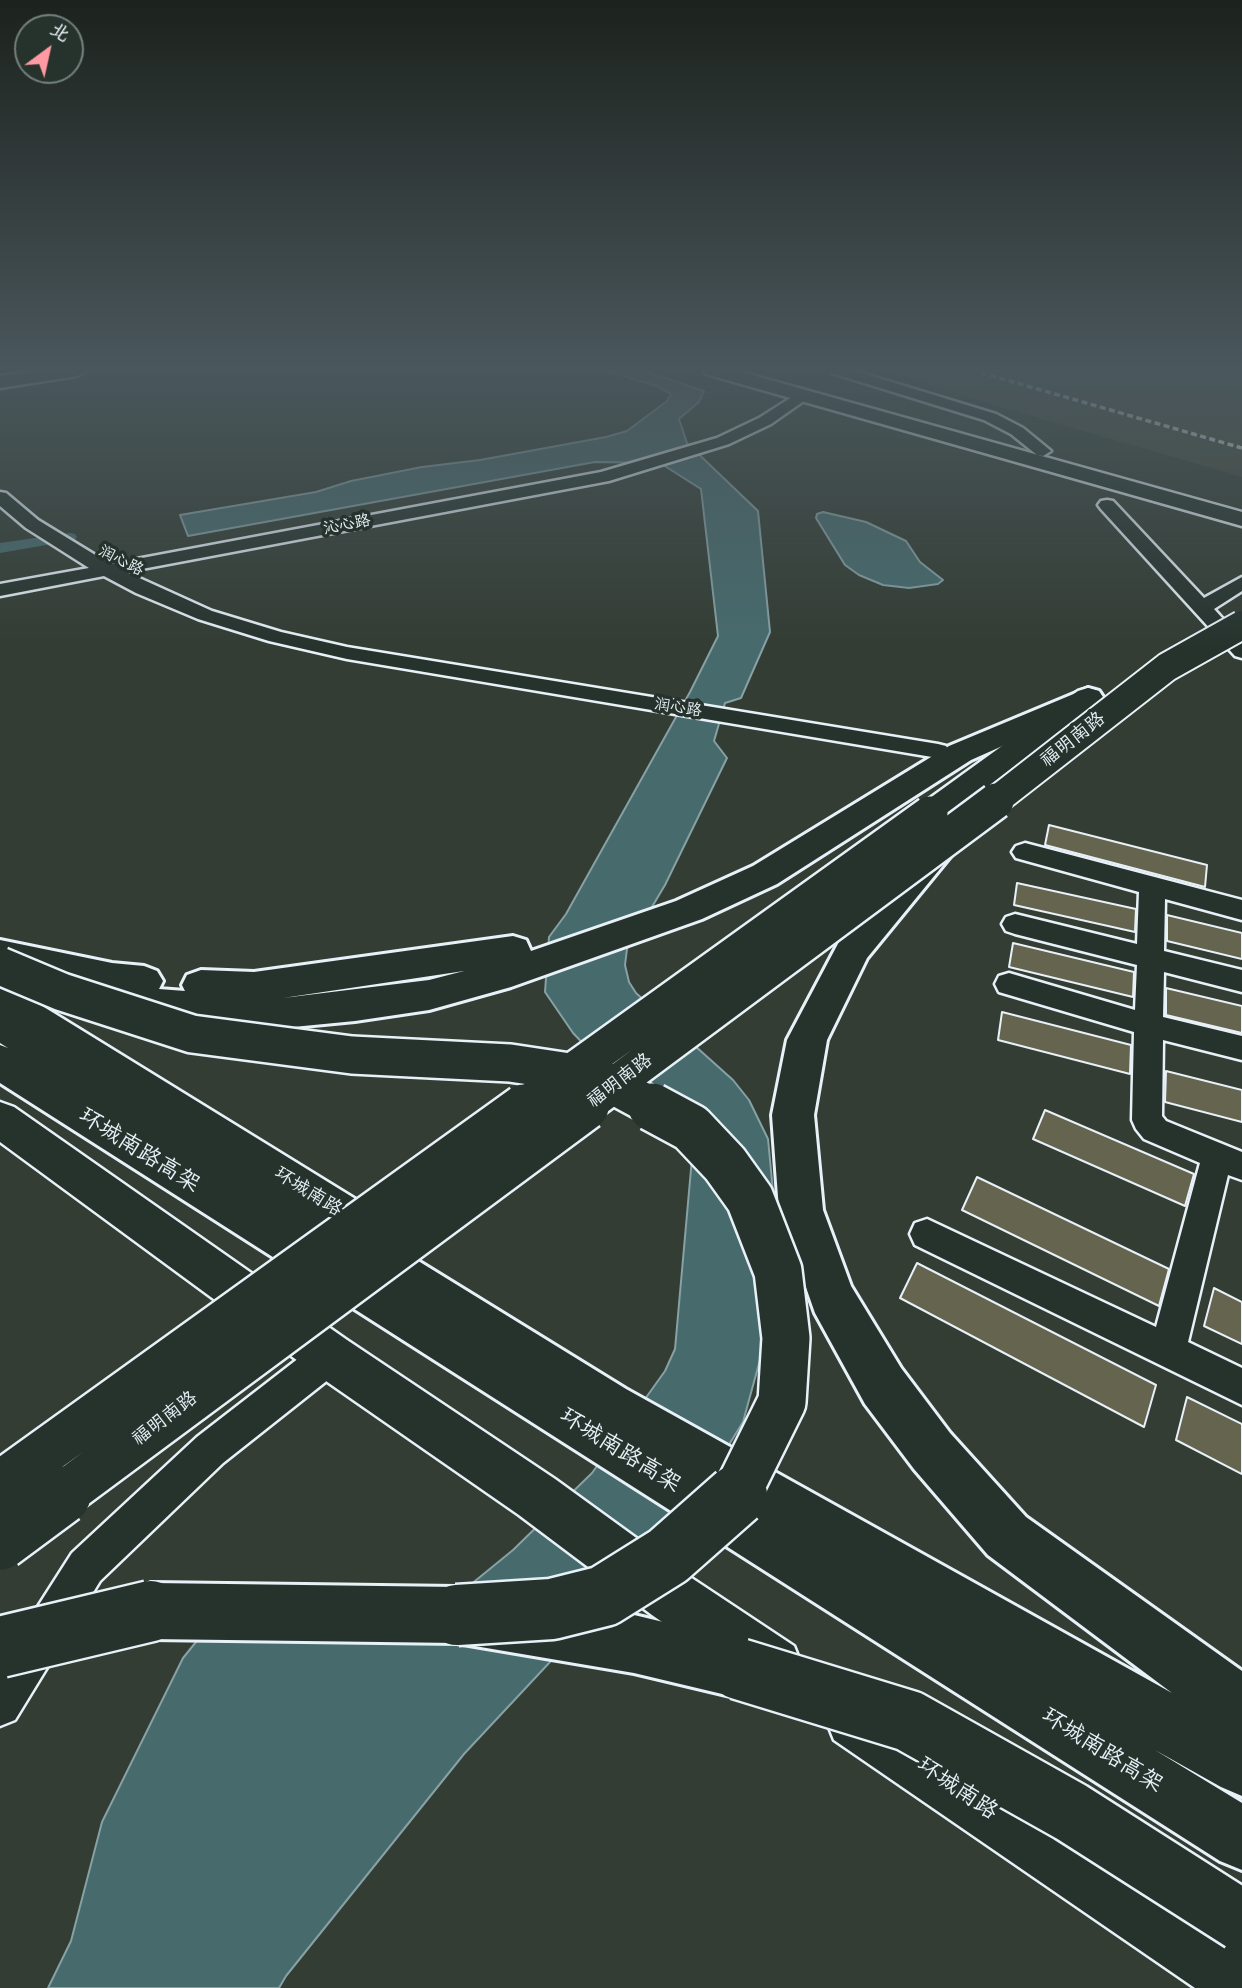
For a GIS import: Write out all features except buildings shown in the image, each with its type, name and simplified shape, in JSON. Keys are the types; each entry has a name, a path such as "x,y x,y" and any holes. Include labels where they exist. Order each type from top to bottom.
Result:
{"highway":[{"path":"62,992 262,1015 355,1006 429,995 498,977 689,910 765,875 960,753 1088,696"},
{"path":"952,835 853,950 807,1040 793,1115 801,1210 832,1297 883,1386 932,1451 1007,1536 1191,1672 1242,1705"},
{"path":"0,954 112,978 254,987 500,953 689,910"},
{"path":"0,966 62,992 192,1034 352,1055 510,1063 596,1076 691,1128 725,1164 750,1199 778,1271 786,1338 782,1402 738,1494 668,1556 604,1596 552,1609 457,1615 151,1611 0,1647"},
{"name":"环城南路高架","path":"0,1023 608,1407 1242,1766"},
{"name":"环城南路高架","path":"0,1062 1242,1839"},
{"path":"457,1615 634,1644 738,1669 909,1721 1071,1812 1242,1921"}],"main road":[{"path":"1043,463 1242,519"},
{"path":"1083,463 1242,508"},
{"name":"福明南路","path":"0,1484 918,822 1088,696 1242,607"},
{"name":"福明南路","path":"0,1541 952,835 1167,667 1241,643"},
{"name":"环城南路","path":"0,998 616,1385 1242,1735"},
{"path":"0,1119 330,1356"},
{"name":"环城南路","path":"330,1356 537,1497 671,1596 1242,1982"}],"street":[{"name":"沁心路","path":"0,590 603,477 655,463"},
{"name":"润心路","path":"0,476 22,498 57,524 128,566 224,607 294,630 419,664"},
{"name":"润心路","path":"0,497 32,524 106,570 143,589 205,615 276,637 347,653 938,751"},
{"path":"1107,505 1202,608 1241,643"},
{"path":"1202,608 1242,583"},
{"path":"1025,852 1242,910"},
{"path":"1152,887 1147,1120 1155,1130 1229,1161 1168,1351"},
{"path":"1015,924 1242,981"},
{"path":"1009,984 1149,1025 1242,1048"},
{"path":"927,1234 1242,1387"},
{"path":"0,1705 86,1567 210,1450 330,1356"}],"shaded area":[{"path":"1193,463 1242,463 1242,477"}],"water":[{"path":"457,463 591,463 188,536 180,515 316,492 351,481"},
{"path":"645,463 708,463 758,511 770,632 741,698 725,703 714,741 727,758 665,885 627,949 625,965 629,982 636,993 733,1080 749,1100 768,1139 778,1243 769,1327 743,1422 709,1477 593,1616 464,1754 279,1988 48,1988 71,1941 102,1822 183,1658 213,1621 464,1590 513,1550 592,1473 665,1371 675,1349 692,1158 573,1033 545,992 549,937 566,914 690,692 718,636 701,489 660,463"},
{"path":"823,512 866,522 906,541 920,562 943,580 938,584 909,588 883,585 859,575 845,565 816,518 817,514"}],"waterway":[{"path":"0,548 70,537"}]}
